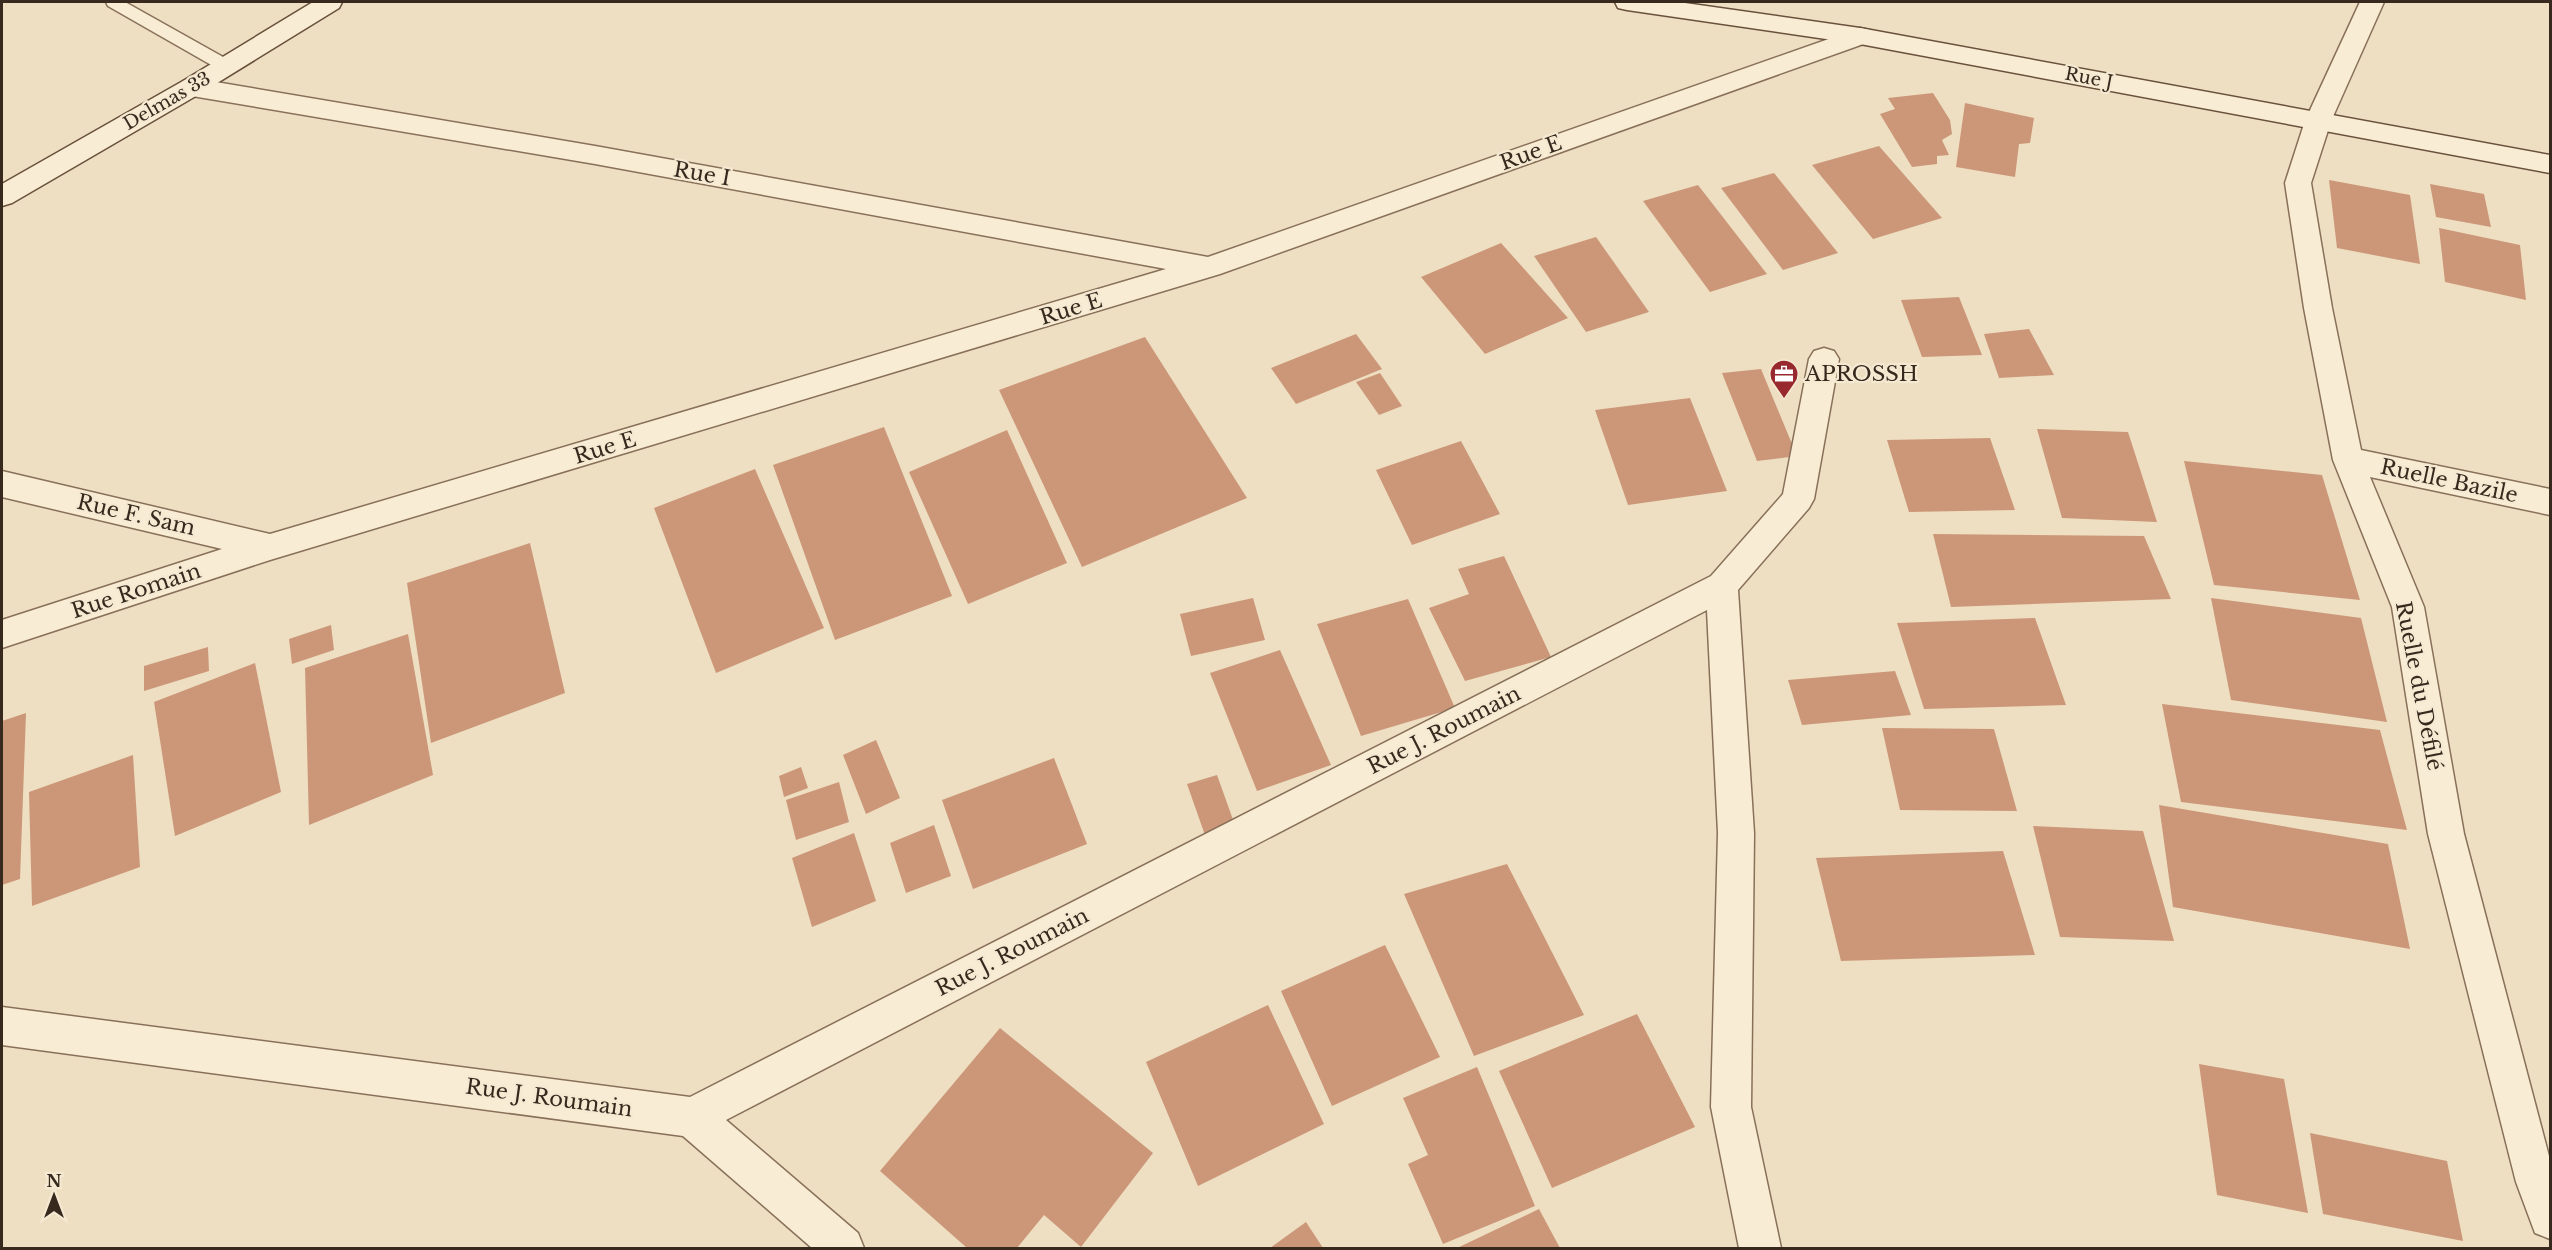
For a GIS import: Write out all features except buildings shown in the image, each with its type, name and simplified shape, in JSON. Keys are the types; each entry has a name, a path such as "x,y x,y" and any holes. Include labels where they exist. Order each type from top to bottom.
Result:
{"street":[{"name":"Delmas 33","path":"2,196 192,87 330,2"},
{"name":"Rue J","path":"1627,2 1860,36 2550,164"},
{"name":"Ruelle du Défilé","path":"2372,2 2318,121 2298,183 2318,308 2348,460 2408,607 2446,834 2536,1182 2550,1218"},
{"name":"Rue E","path":"270,547 1210,267 1860,36"},
{"name":"Rue I","path":"192,87 595,155 1210,267"},
{"name":"Rue J. Roumain","path":"2,1026 692,1117 1722,586 1798,499 1824,359"},
{"name":"Ruelle Bazile","path":"2348,460 2550,502"},
{"name":"Rue F. Sam","path":"2,484 270,547"},
{"name":"Rue Romain","path":"2,634 270,547"},
{"path":"1722,586 1736,833 1731,1107 1760,1248"},
{"path":"692,1117 843,1248"}],"lane":[{"path":"114,2 226,66"}],"place":[{"name":"APROSSH","path":"1784,400"}]}
